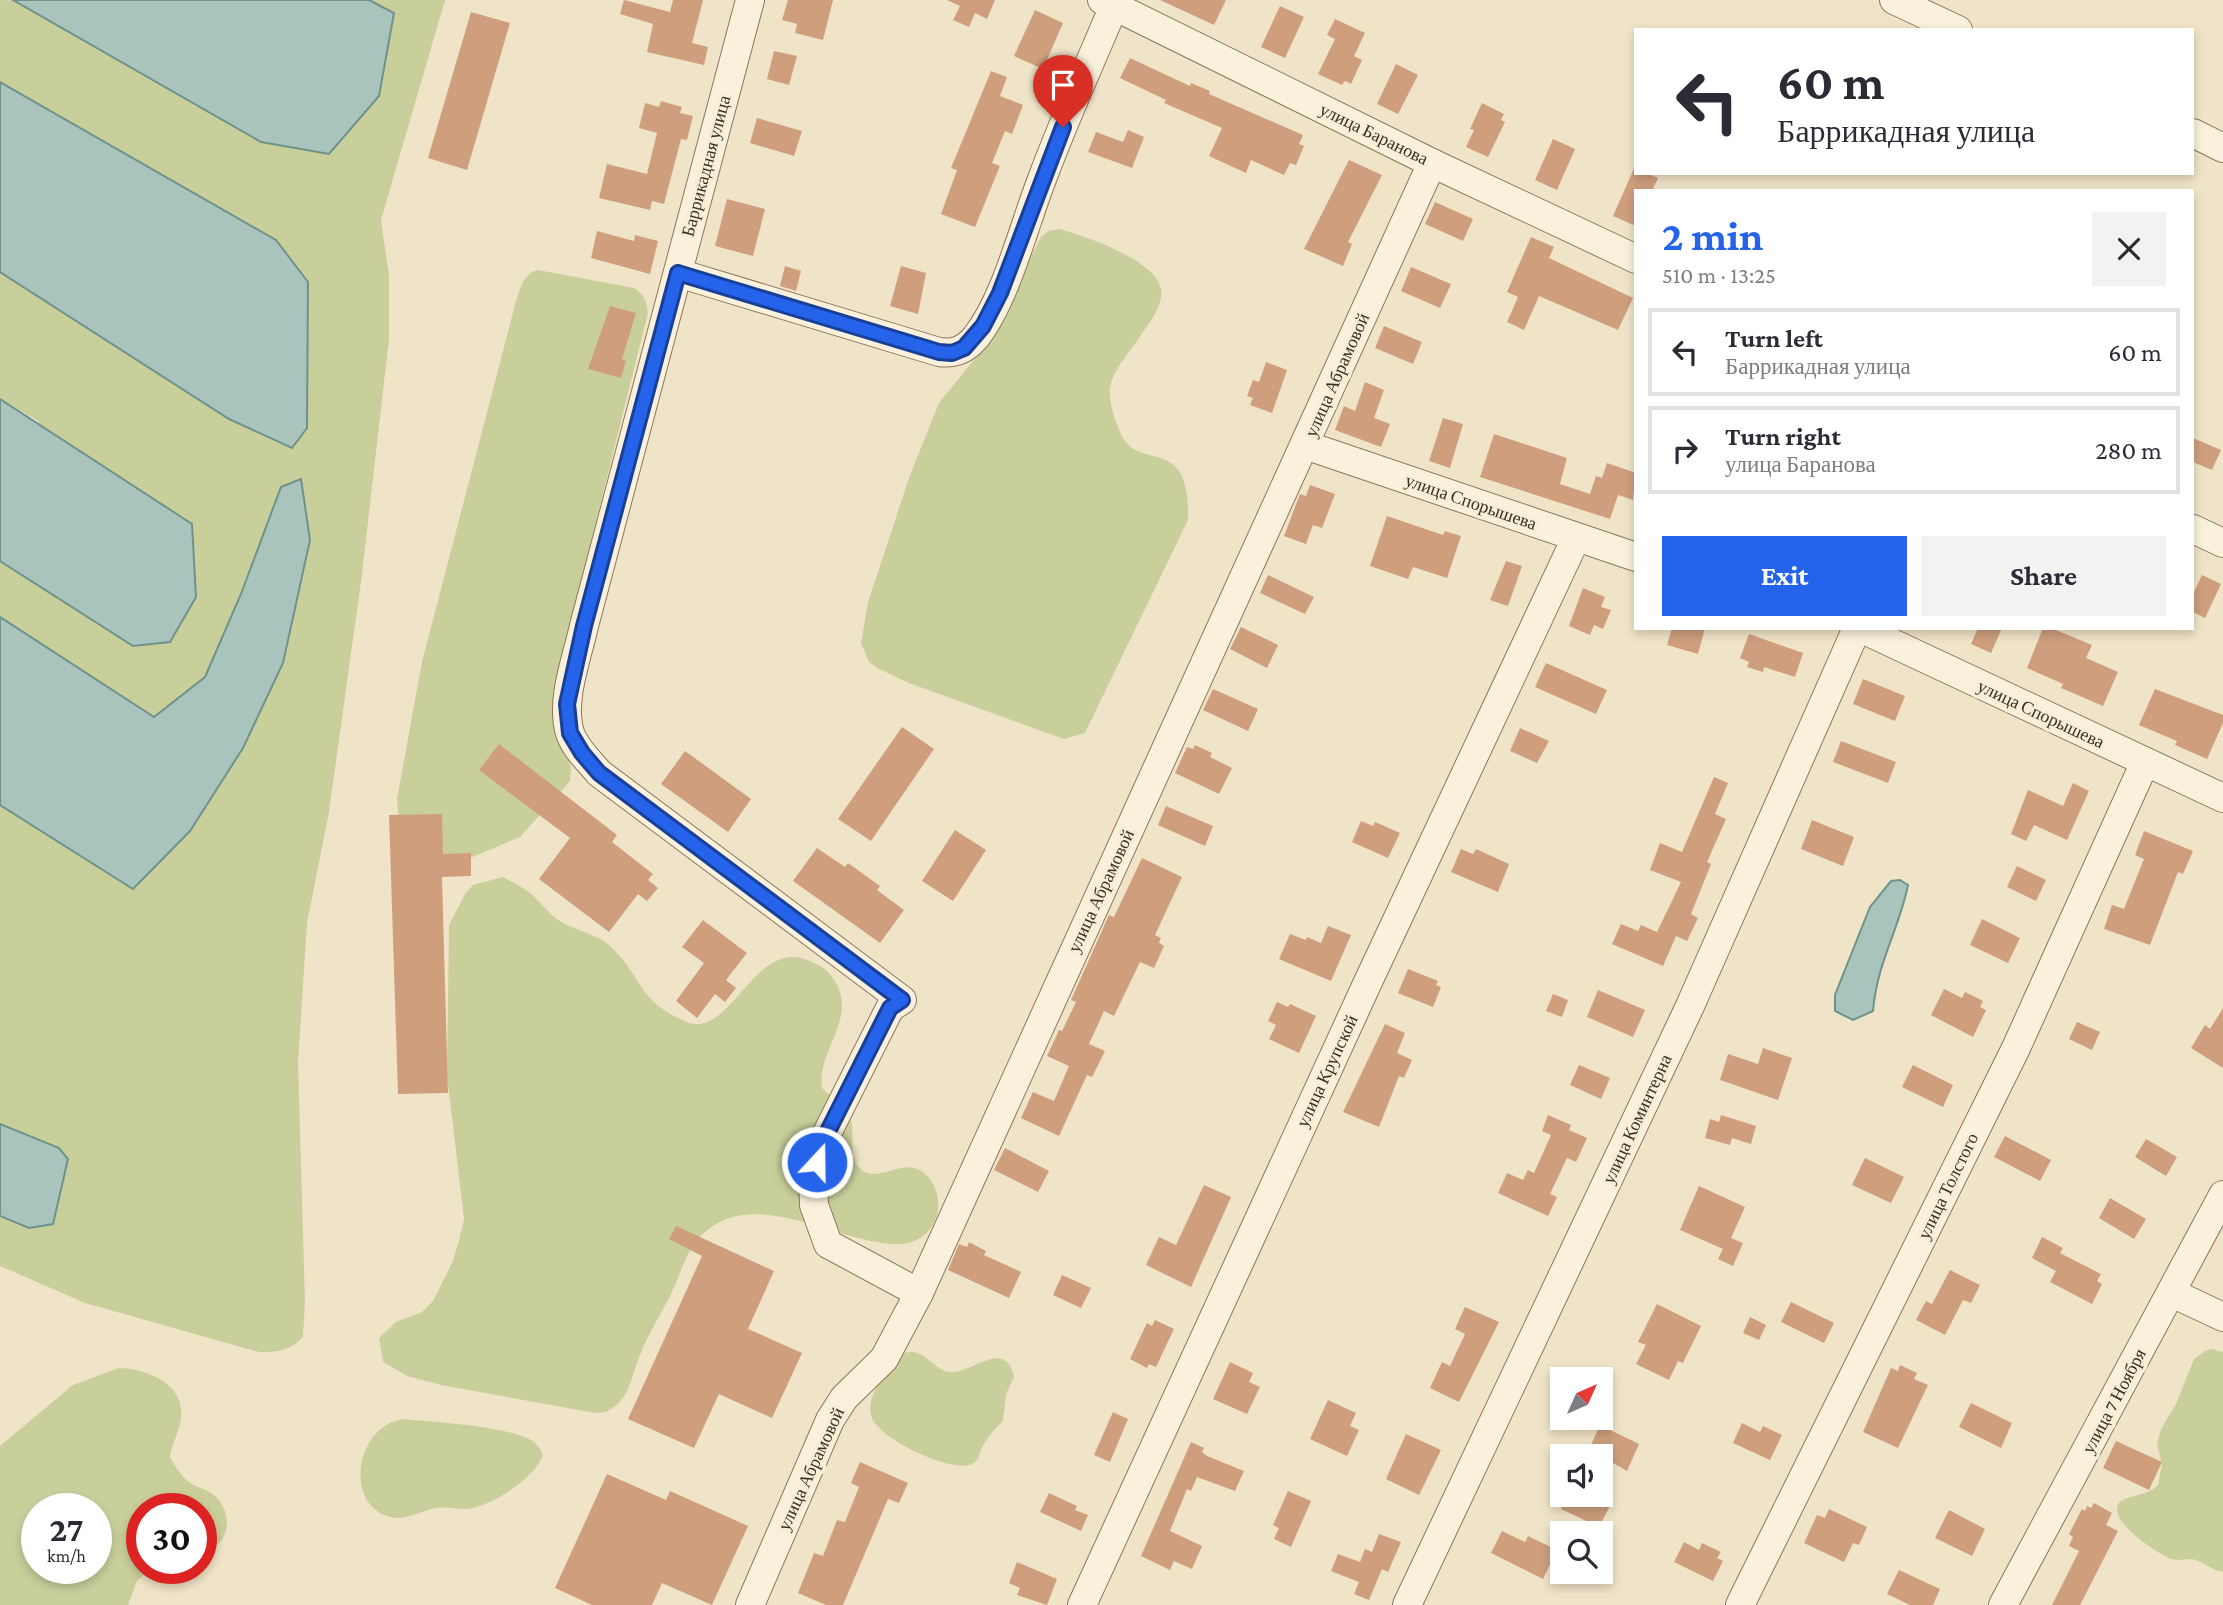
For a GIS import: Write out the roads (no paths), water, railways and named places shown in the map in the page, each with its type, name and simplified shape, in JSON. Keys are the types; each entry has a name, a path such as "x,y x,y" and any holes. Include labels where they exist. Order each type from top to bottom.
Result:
{"street":[{"name":"Баррикадная улица","path":"750,0 584,626 567,704 570,733 599,773 902,1000 890,1008 820,1147 813,1177 814,1205 828,1244 919,1293"},
{"path":"1894,0 1954,28"},
{"name":"улица Баранова","path":"678,273 939,352 952,353 964,348 976,336 1000,293 1108,3 1432,163 1634,258"},
{"path":"2194,134 2223,148"},
{"name":"улица Абрамовой","path":"750,1605 830,1420 844,1398 884,1359 919,1293 1432,163"},
{"name":"улица Спорышева","path":"1305,445 1634,556"},
{"path":"2194,530 2223,544"},
{"name":"улица Крупской","path":"1082,1605 1361,996 1576,538"},
{"name":"улица Коминтерна","path":"1407,1605 1690,1006 1857,630"},
{"name":"улица Спорышева","path":"1862,630 2223,798"},
{"name":"улица Толстого","path":"1740,1605 2016,1048 2145,762"},
{"name":"улица 7 Ноября","path":"2003,1605 2223,1195"},
{"path":"2172,1293 2223,1317"}],"water":[{"path":"13,0 369,0 394,13 379,96 329,154 261,142"},
{"path":"0,82 276,240 308,282 307,428 292,448 229,419 0,272"},
{"path":"0,399 192,524 196,597 170,642 133,646 0,561"},
{"path":"301,479 310,540 283,663 243,748 190,831 133,889 0,805 0,617 154,717 205,677 241,594 281,487"},
{"path":"1900,880 1908,885 1883,961 1873,1011 1853,1020 1835,1011 1835,995 1870,907 1891,881"},
{"path":"0,1124 59,1148 68,1159 53,1224 29,1228 0,1216"}]}
